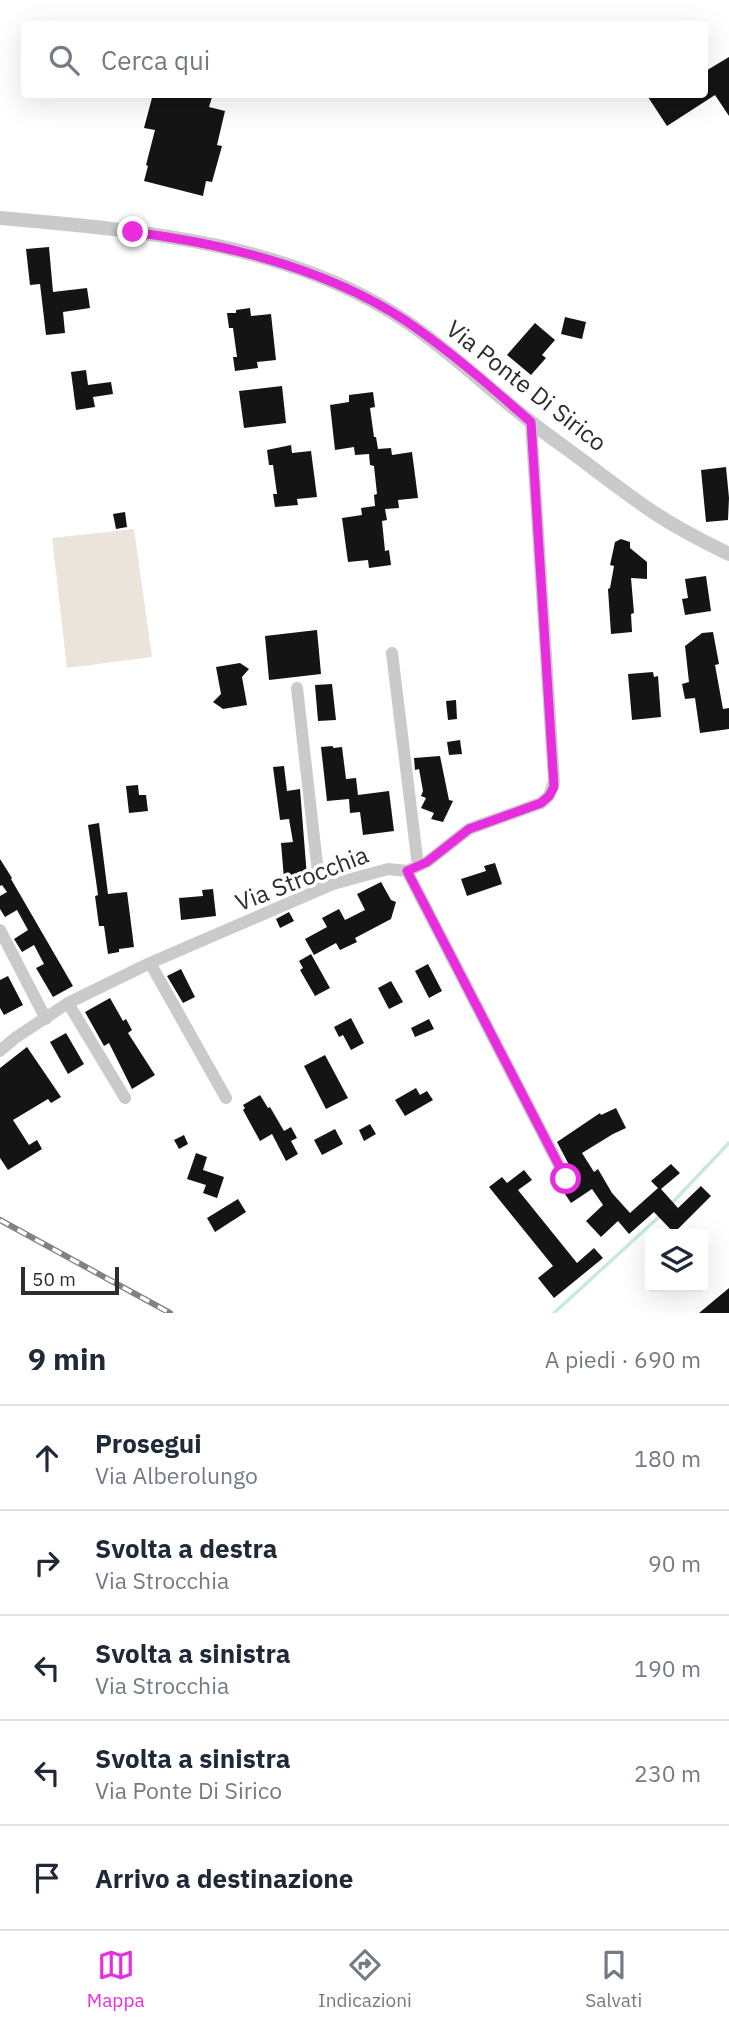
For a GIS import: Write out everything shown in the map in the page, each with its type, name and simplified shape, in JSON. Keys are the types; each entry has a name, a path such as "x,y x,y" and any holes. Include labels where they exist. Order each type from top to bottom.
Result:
{"street":[{"name":"Via Ponte Di Sirico","path":"0,218 115,228 216,245 294,268 368,299 439,346 531,422 650,510 729,554"},
{"name":"Via Strocchia","path":"0,1051 68,1003 150,963 324,888 388,869 412,868 427,862 469,829 541,803 549,796 554,787 531,422"},
{"path":"392,653 412,868 566,1179"},
{"path":"297,688 318,873 324,888"},
{"path":"0,930 46,1019"},
{"path":"150,963 226,1098"},
{"path":"68,1003 125,1098"}],"shaded area":[{"path":"134,529 152,657 67,668 52,538"}],"building":[{"path":"729,57 729,116 715,95 667,126 649,98 708,98 708,70"},
{"path":"152,98 212,98 209,107 225,111 217,145 222,146 212,182 206,181 203,196 144,181 155,130 144,128"},
{"path":"49,247 53,292 87,288 90,308 63,312 65,333 46,335 40,284 30,285 26,249"},
{"path":"250,308 251,316 271,314 276,360 257,362 258,368 235,371 233,357 237,357 233,328 229,328 227,313"},
{"path":"565,317 586,322 582,339 561,334"},
{"path":"535,323 555,340 542,355 546,358 531,375 507,355"},
{"path":"86,370 88,385 111,382 113,394 93,397 95,407 76,410 71,372"},
{"path":"282,386 286,423 244,428 239,391"},
{"path":"373,392 375,407 370,408 378,449 391,448 392,455 412,452 418,498 398,500 399,508 385,509 387,520 382,521 385,551 389,550 391,565 369,568 368,560 348,562 342,518 362,515 361,508 375,506 374,495 377,494 374,466 370,465 369,454 355,455 354,447 335,450 330,405 349,402 349,395"},
{"path":"291,445 292,453 311,451 317,497 297,499 298,505 275,507 273,494 277,494 273,465 269,465 267,450"},
{"path":"726,467 728,520 706,522 701,470"},
{"path":"125,512 127,527 116,529 113,514"},
{"path":"621,539 630,542 630,548 647,562 647,579 631,578 634,613 631,614 632,632 611,634 608,589 614,566 610,565 615,542"},
{"path":"706,576 711,611 685,615 682,599 688,598 685,579"},
{"path":"317,630 321,674 269,680 265,636"},
{"path":"713,632 719,664 715,665 723,709 729,708 729,729 700,733 695,698 685,699 682,684 689,682 685,646 702,633"},
{"path":"240,663 249,669 242,677 247,705 223,709 213,702 221,694 216,667"},
{"path":"653,672 654,677 658,676 661,717 632,720 628,674"},
{"path":"332,684 336,720 318,721 315,685"},
{"path":"456,700 457,719 448,720 446,701"},
{"path":"460,740 462,754 449,755 447,742"},
{"path":"321,747 342,747 346,779 356,778 358,795 389,791 394,831 363,835 360,812 350,813 349,799 327,801"},
{"path":"440,756 449,800 453,801 443,822 431,819 434,813 421,808 426,798 421,796 423,791 419,769 415,770 414,758"},
{"path":"284,766 287,791 300,789 307,877 284,879 281,843 293,842 289,819 280,820 273,767"},
{"path":"138,785 139,795 146,795 148,811 129,813 126,786"},
{"path":"99,823 108,894 127,892 134,947 108,954 104,926 99,926 95,896 98,895 88,825"},
{"path":"0,859 73,986 53,997 36,968 44,964 34,945 22,952 14,939 28,930 17,910 5,917 0,909 0,896 7,892 0,886"},
{"path":"495,863 502,884 467,896 461,879 486,871 484,866"},
{"path":"381,882 391,900 396,902 391,919 355,938 357,942 340,950 336,943 314,955 305,939 327,927 322,918 339,909 345,920 365,910 357,894"},
{"path":"213,889 216,916 181,920 179,898 203,896 202,890"},
{"path":"289,912 294,921 280,928 276,919"},
{"path":"311,954 330,988 315,996 300,970 303,968 299,961"},
{"path":"428,964 442,991 429,998 415,971"},
{"path":"181,969 195,997 183,1003 167,976"},
{"path":"8,976 23,1005 4,1015 0,1008 0,980"},
{"path":"391,981 403,1002 389,1009 378,988"},
{"path":"110,998 123,1021 126,1019 132,1030 128,1033 155,1075 132,1089 109,1043 104,1046 85,1012"},
{"path":"351,1018 364,1043 351,1050 343,1035 339,1037 334,1027"},
{"path":"429,1019 434,1029 415,1037 411,1028"},
{"path":"66,1033 84,1064 68,1074 50,1042"},
{"path":"27,1047 61,1097 51,1103 48,1099 13,1120 29,1145 37,1140 42,1149 8,1170 0,1158 0,1068"},
{"path":"325,1055 348,1098 326,1109 304,1066"},
{"path":"416,1088 420,1095 427,1091 433,1100 405,1116 395,1100"},
{"path":"260,1095 284,1131 291,1127 297,1138 291,1141 298,1154 286,1161 272,1134 260,1141 243,1110 243,1105"},
{"path":"616,1108 626,1128 582,1153 594,1172 598,1169 612,1193 630,1213 658,1188 651,1181 671,1164 680,1173 661,1189 678,1208 701,1186 711,1196 678,1229 670,1229 654,1212 629,1234 618,1221 601,1237 586,1221 603,1205 592,1189 571,1203 563,1191 578,1182 557,1142 600,1113 601,1115"},
{"path":"370,1124 376,1134 364,1141 359,1130"},
{"path":"335,1129 343,1144 322,1155 314,1140"},
{"path":"184,1135 188,1144 179,1149 174,1140"},
{"path":"196,1153 207,1157 203,1170 224,1177 217,1198 203,1193 206,1185 187,1179"},
{"path":"524,1170 532,1180 518,1190 577,1263 594,1248 603,1258 554,1298 538,1278 553,1266 489,1187 502,1177 507,1183"},
{"path":"238,1199 246,1212 215,1232 207,1218"},
{"path":"729,1288 729,1313 699,1313"}],"waterway":[{"path":"671,1204 729,1143"},
{"path":"554,1313 661,1215"}],"railway":[{"path":"0,1220 170,1313"}],"route":[{"path":"133,232 216,245 294,268 368,299 439,346 531,422 554,787 541,803 469,829 427,862 407,871 566,1179"}]}
